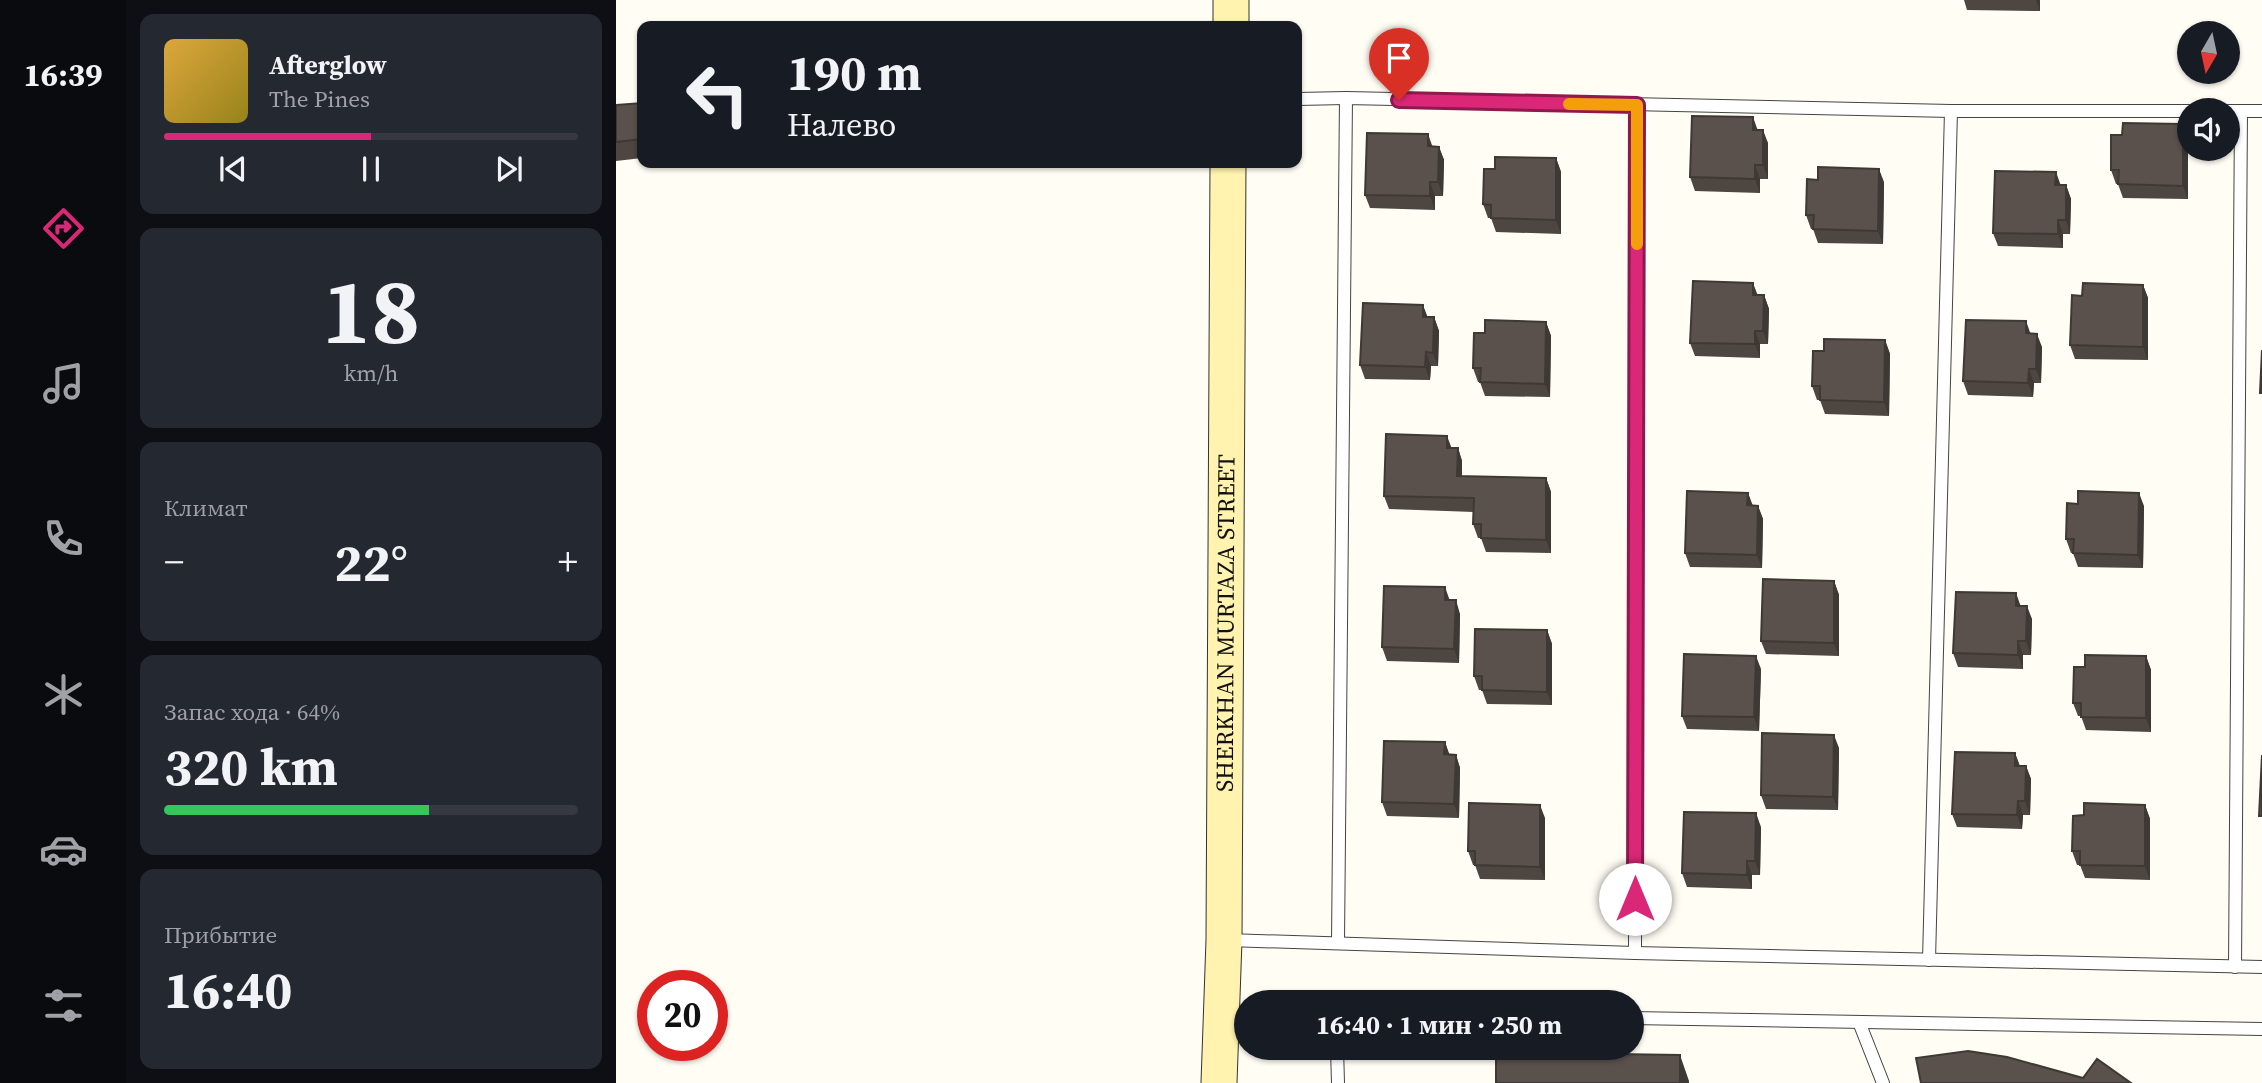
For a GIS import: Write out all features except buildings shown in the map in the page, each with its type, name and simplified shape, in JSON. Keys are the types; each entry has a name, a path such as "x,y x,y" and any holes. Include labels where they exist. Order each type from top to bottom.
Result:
{"main road":[{"path":"1231,0 1231,21"},
{"name":"SHERKHAN MURTAZA STREET","path":"1219,1083 1224,940 1228,168"}],"lane":[{"path":"1338,942 1346,98"},
{"path":"1302,99 1951,111 2177,111"},
{"path":"1635,953 1637,105"},
{"path":"1928,960 1951,111"},
{"path":"2240,111 2262,111"},
{"path":"2235,161 2235,967"},
{"path":"1224,940 1635,953 2262,967"},
{"path":"1644,1018 2262,1029"},
{"path":"1859,1022 1883,1083"},
{"path":"1337,1060 1338,1083"}],"slow traffic":[{"path":"1569,104 1637,105 1637,244"}],"route":[{"path":"1399,100 1637,105 1635,899"}]}
